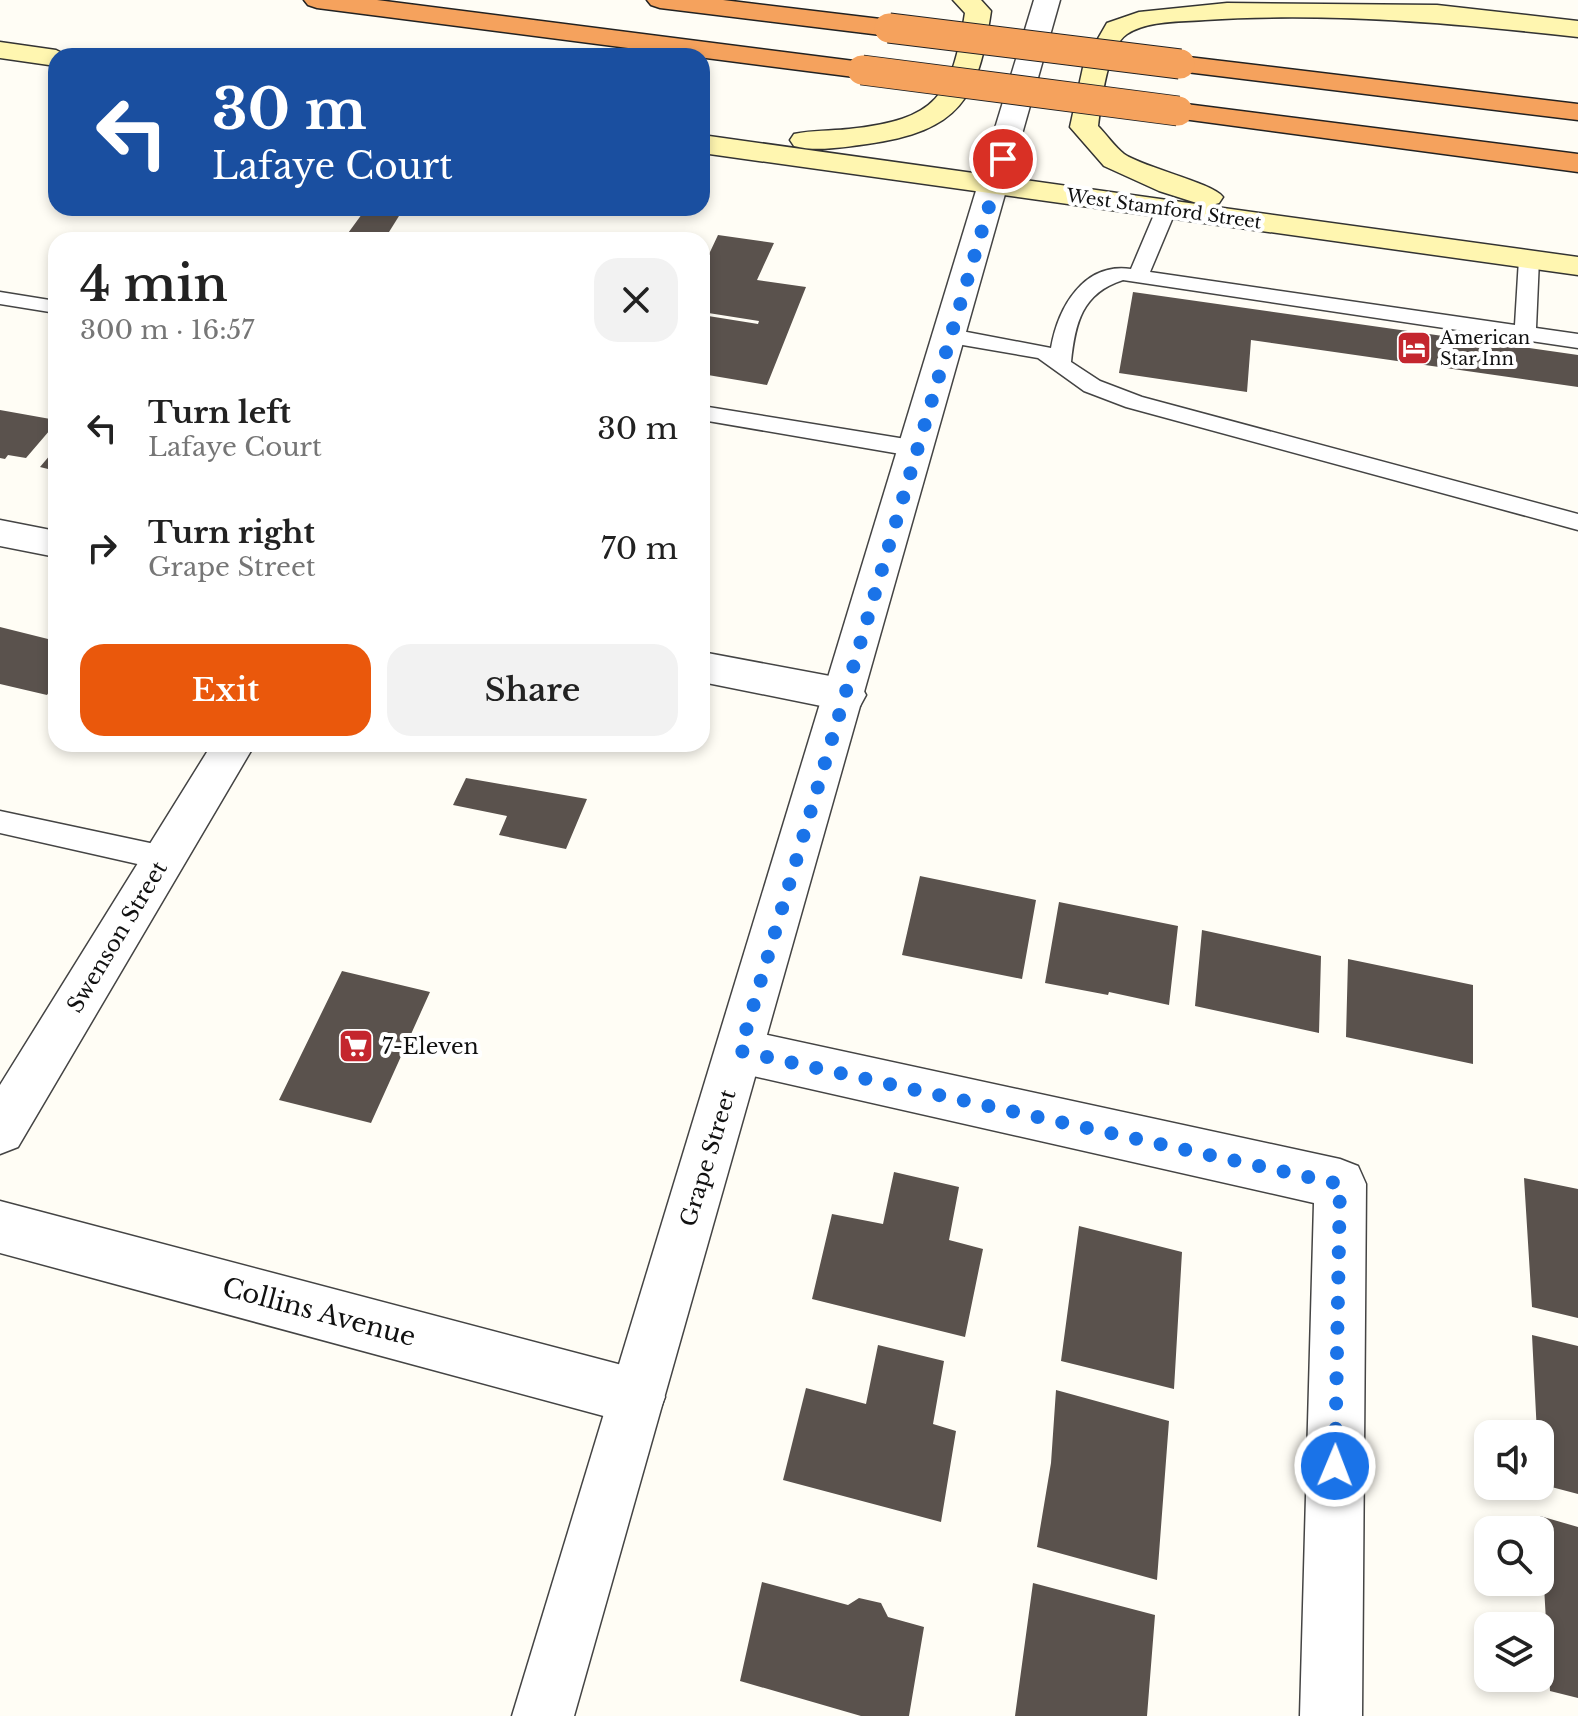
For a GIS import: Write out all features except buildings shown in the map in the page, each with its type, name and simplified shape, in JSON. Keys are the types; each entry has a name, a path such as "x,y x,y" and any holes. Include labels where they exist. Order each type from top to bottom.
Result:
{"highway":[{"path":"317,0 691,48"},
{"path":"660,0 1578,112"},
{"path":"710,50 1578,163"}],"main road":[{"path":"710,142 826,141 882,132 930,119 947,103 968,67 978,11 966,0"},
{"path":"1318,0 1578,29"},
{"path":"1315,230 1169,185 1114,160 1084,127 1092,72 1117,27 1146,11 1208,5 1280,3 1466,16"},
{"path":"0,50 48,57"},
{"name":"West Stamford Street","path":"710,143 1578,266"}],"street":[{"name":"Grape Street","path":"543,1716 846,695 1047,0"},
{"path":"0,533 48,542"},
{"path":"710,669 846,695"},
{"name":"Swenson Street","path":"0,1130 229,752"},
{"path":"740,1051 1340,1184 1331,1716"},
{"name":"Collins Avenue","path":"0,1227 637,1397"}],"lane":[{"path":"1139,275 1166,210"},
{"path":"1525,333 1529,259"},
{"path":"1060,366 1063,335 1072,306 1086,288 1103,278 1122,274 1578,341"},
{"path":"0,298 48,306"},
{"path":"951,336 1044,353 1092,386 1134,402 1578,522"},
{"path":"710,414 918,449"},
{"path":"0,822 164,858"}],"place":[{"name":"American Star Inn","path":"1414,348"},
{"name":"7-Eleven","path":"356,1046"}],"route":[{"path":"1003,159 740,1051 1340,1184 1335,1466"}]}
